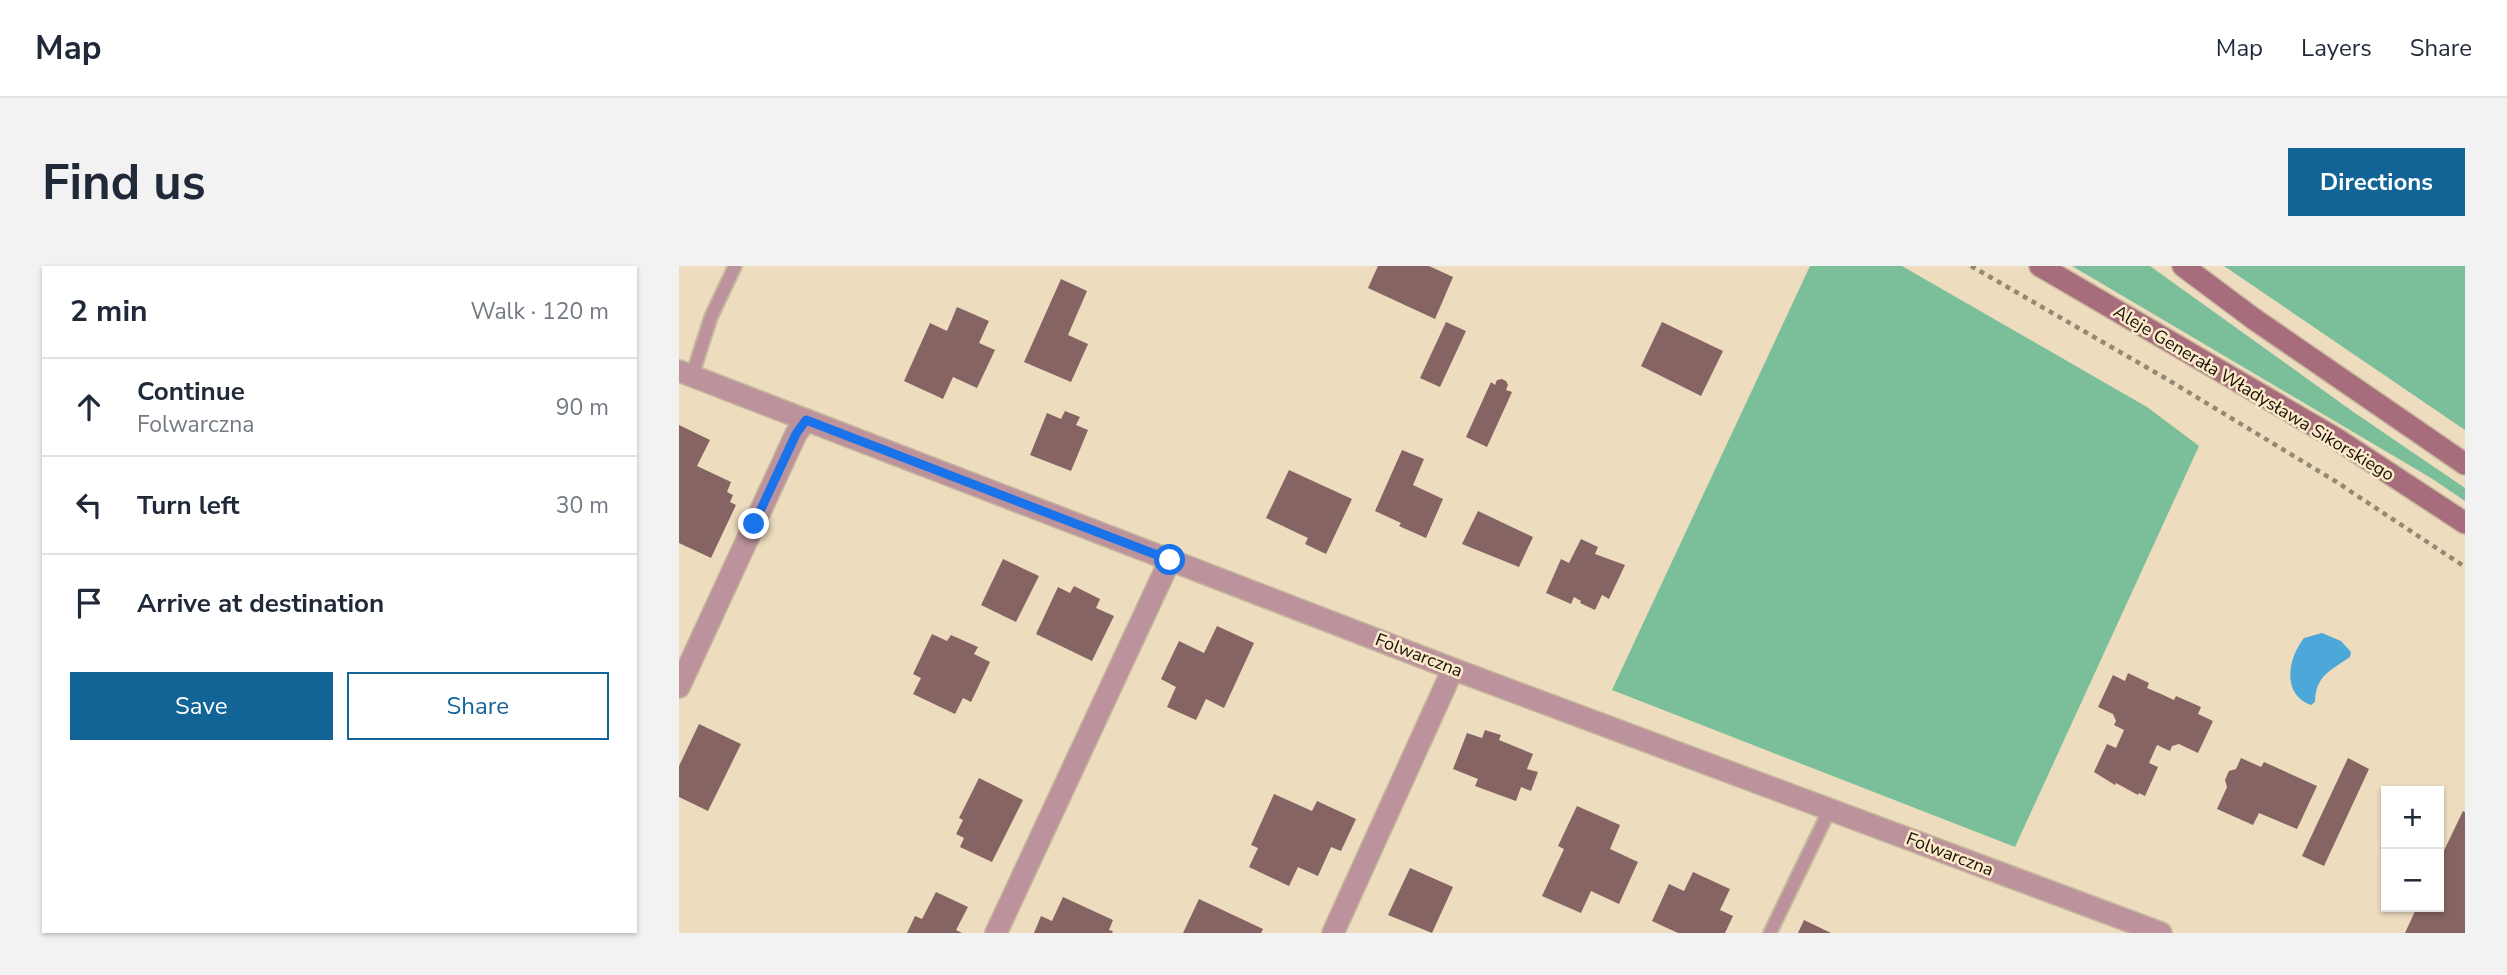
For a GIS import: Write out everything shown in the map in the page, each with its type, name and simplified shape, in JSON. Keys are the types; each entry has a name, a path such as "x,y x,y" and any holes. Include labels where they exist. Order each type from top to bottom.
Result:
{"main road":[{"name":"Aleje Generała Władysława Sikorskiego","path":"2040,266 2337,439 2465,523"},
{"path":"2183,266 2254,319 2465,464"}],"street":[{"name":"Folwarczna","path":"686,374 1453,668 2161,933"},
{"path":"679,687 796,434 806,420"},
{"path":"996,933 1170,560"},
{"path":"1333,933 1453,668"}],"lane":[{"path":"686,374 735,266"},
{"path":"1770,933 1830,809"}],"path":[{"path":"1971,266 2336,481 2465,567"}],"green space":[{"path":"1810,266 1902,266 2147,407 2199,446 2015,847 1612,690"},
{"path":"2072,266 2150,266 2352,411 2465,488 2465,501 2431,478"},
{"path":"2224,266 2465,266 2465,430"}],"water":[{"path":"2322,633 2341,641 2351,652 2350,657 2330,670 2321,680 2315,702 2311,705 2295,693 2291,684 2291,665 2304,638"}],"building":[{"path":"1378,266 1429,266 1453,277 1435,319 1368,288"},
{"path":"1061,279 1087,291 1068,335 1088,344 1071,382 1024,362"},
{"path":"957,307 989,321 979,343 995,350 977,388 953,377 943,399 904,381 930,323 947,331"},
{"path":"1446,322 1466,331 1440,387 1420,378"},
{"path":"1662,322 1723,351 1701,396 1641,366"},
{"path":"1502,379 1508,385 1506,390 1512,392 1487,447 1466,437 1491,382 1495,385 1497,380"},
{"path":"1065,411 1080,417 1076,425 1088,430 1071,471 1030,455 1047,413 1061,419"},
{"path":"679,425 710,440 697,466 731,482 727,492 733,495 730,502 736,505 711,558 679,543"},
{"path":"1402,450 1424,459 1413,485 1443,499 1426,538 1375,511"},
{"path":"1289,470 1352,499 1326,554 1305,544 1308,538 1266,518"},
{"path":"1478,511 1533,537 1519,567 1462,544"},
{"path":"1581,539 1598,547 1595,554 1625,565 1609,599 1602,595 1595,610 1574,597 1571,604 1546,593 1561,559 1569,563"},
{"path":"1003,559 1039,576 1016,622 981,605"},
{"path":"1074,586 1100,599 1096,608 1114,616 1092,661 1036,634 1058,587 1070,593"},
{"path":"1217,626 1254,643 1224,708 1206,699 1196,720 1167,707 1176,687 1161,679 1179,641 1204,653"},
{"path":"932,634 947,641 951,635 978,647 974,654 990,662 971,702 963,698 955,714 913,694 921,678 913,674"},
{"path":"2128,673 2149,683 2147,688 2174,700 2176,696 2201,707 2198,714 2213,721 2198,753 2179,744 2172,746 2170,751 2157,745 2149,763 2158,767 2145,796 2116,783 2115,785 2094,772 2107,744 2116,748 2124,730 2114,725 2116,721 2113,714 2098,707 2113,675 2125,681"},
{"path":"699,724 741,744 708,811 679,797 679,766"},
{"path":"1485,730 1501,735 1499,740 1533,754 1527,769 1538,772 1531,791 1521,787 1516,801 1475,786 1478,779 1453,769 1467,733 1482,738"},
{"path":"2241,758 2261,767 2264,762 2317,786 2297,829 2259,813 2253,825 2217,809 2227,787 2225,780 2229,771 2236,769"},
{"path":"2348,758 2369,769 2324,866 2302,856"},
{"path":"979,778 1023,800 992,862 960,847 964,838 956,834 963,820 959,818"},
{"path":"1274,794 1312,811 1317,801 1356,819 1341,851 1331,847 1318,876 1298,867 1289,886 1249,867 1258,848 1251,845"},
{"path":"1577,806 1620,825 1610,849 1638,862 1619,904 1591,891 1581,913 1542,896 1564,849 1558,846"},
{"path":"2463,811 2465,812 2465,933 2405,933 2415,912 2444,912 2444,851"},
{"path":"1410,868 1453,887 1432,933 1388,915"},
{"path":"1693,872 1730,889 1720,910 1733,916 1725,933 1678,933 1652,921 1669,884 1684,891"},
{"path":"936,892 968,907 956,930 962,933 907,933 915,916 922,919"},
{"path":"1063,897 1113,920 1109,930 1113,931 1112,933 1034,933 1041,916 1052,921"},
{"path":"1199,899 1263,929 1261,933 1183,933"},
{"path":"1804,920 1831,933 1798,933"}],"route":[{"path":"754,524 796,434 806,420 1170,560"}]}
